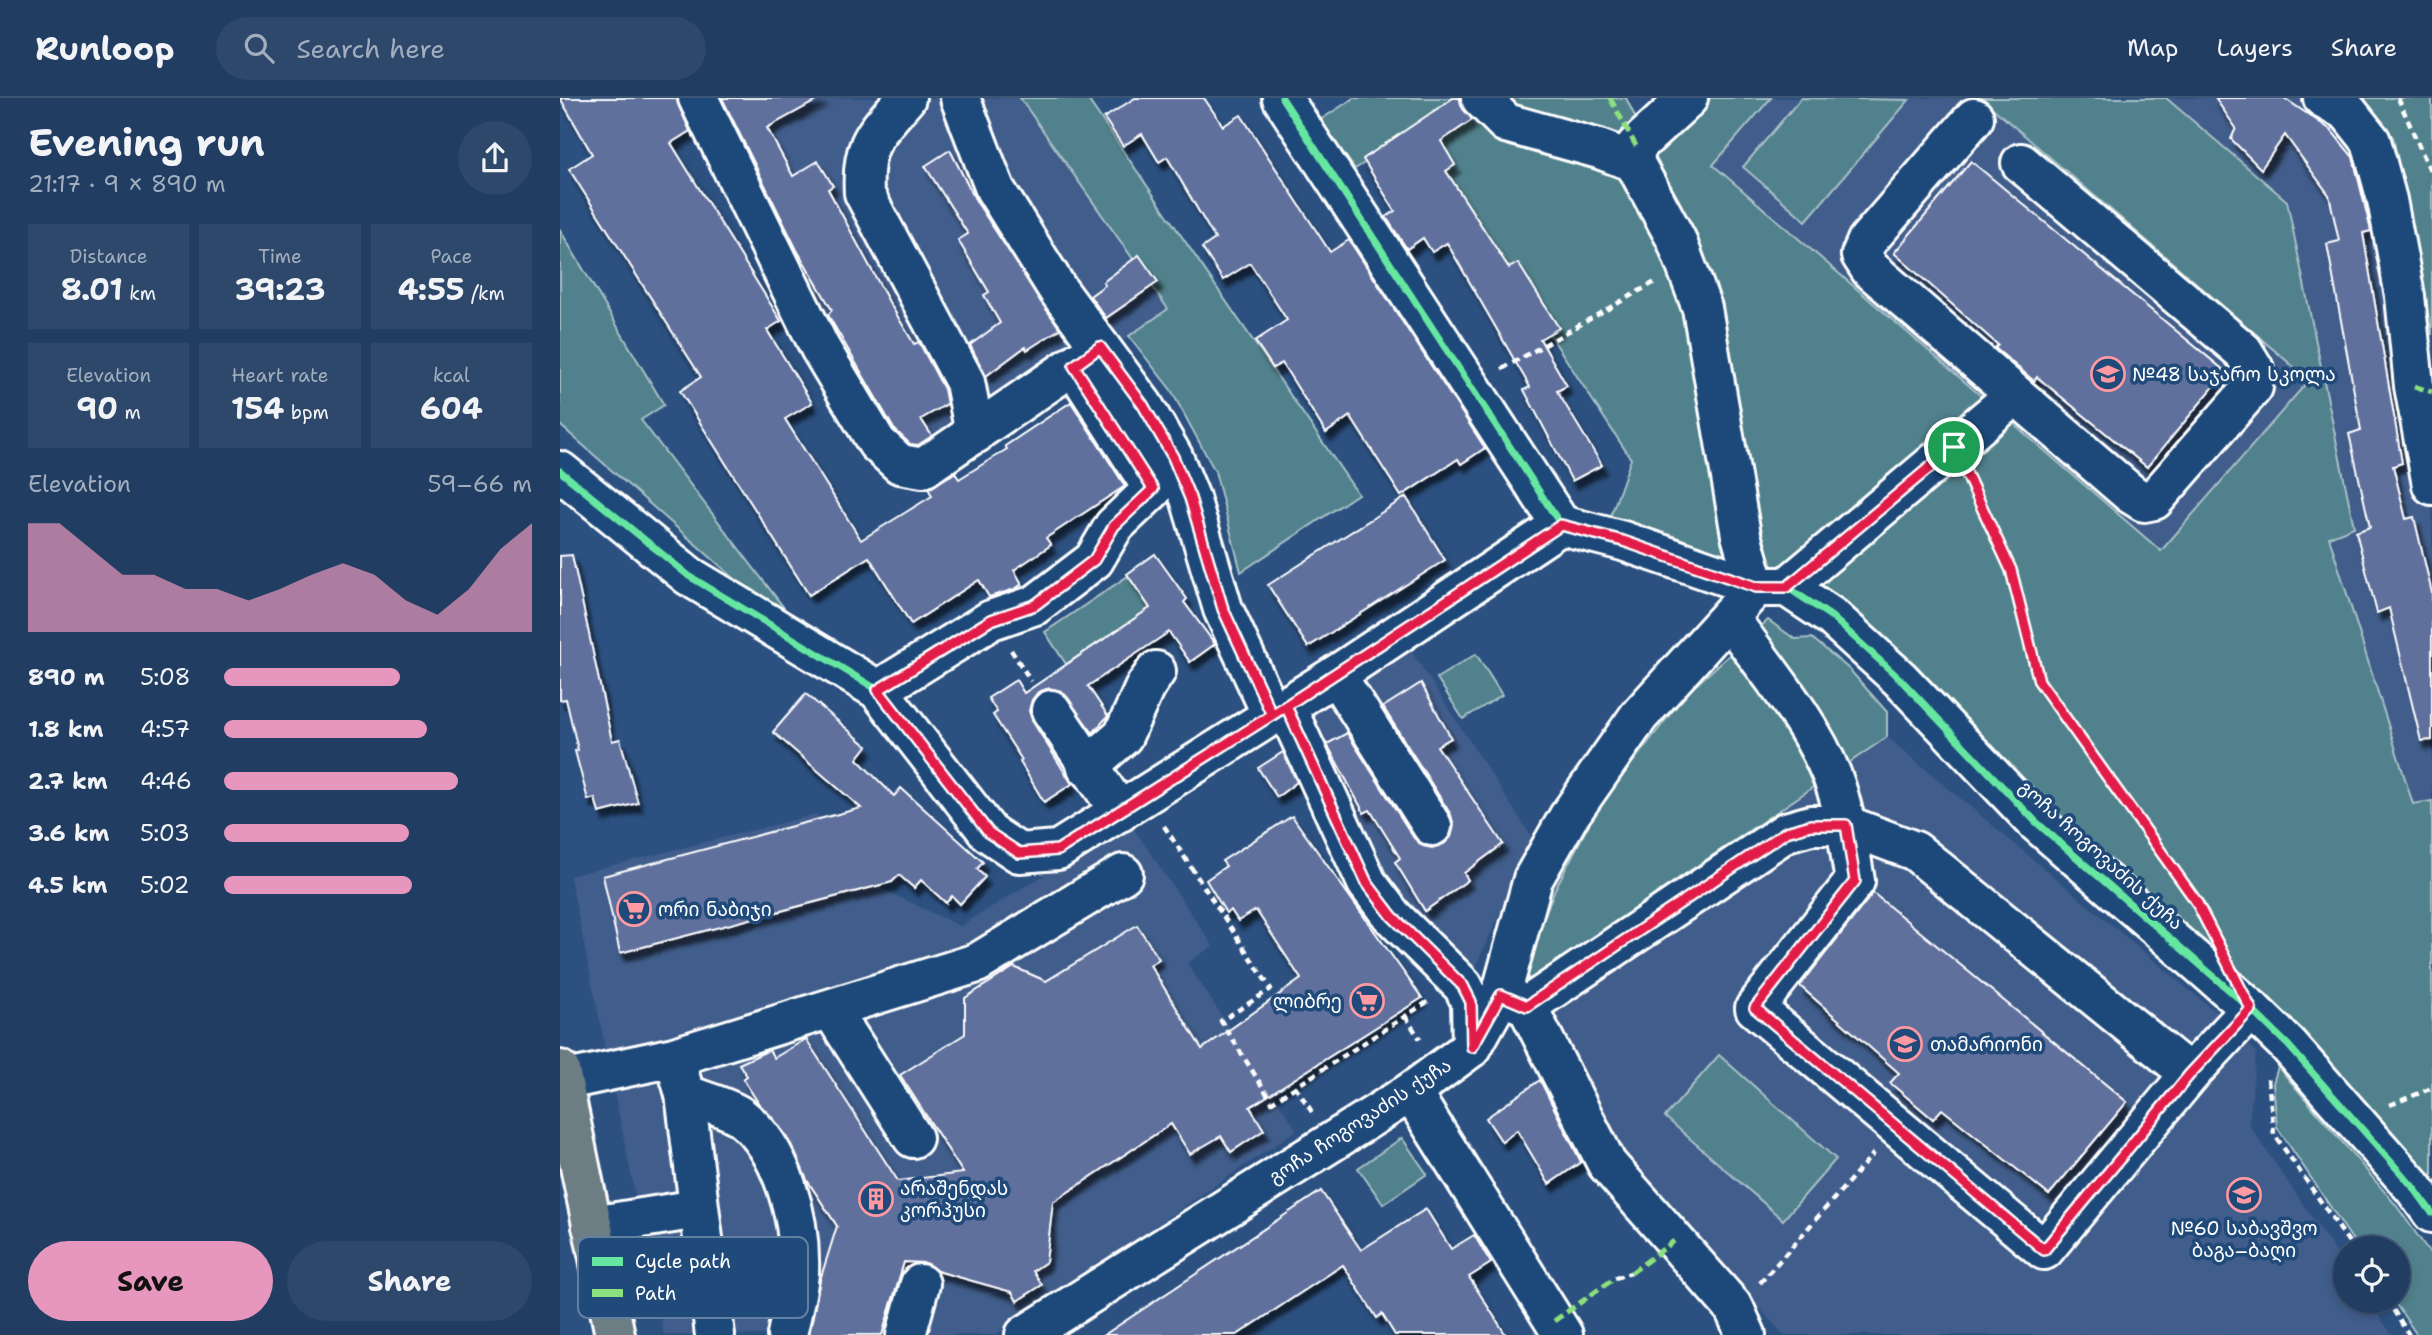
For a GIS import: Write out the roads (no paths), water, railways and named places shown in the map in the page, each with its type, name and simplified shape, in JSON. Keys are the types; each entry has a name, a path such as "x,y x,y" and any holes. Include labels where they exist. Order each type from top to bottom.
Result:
{"main road":[{"path":"561,1076 568,1153 594,1237"}],"street":[{"path":"698,98 820,348 877,443 900,464 923,468 1087,356"},
{"path":"906,98 872,139 862,163 864,193 965,382 975,434"},
{"path":"878,690 991,620 1035,605 1094,560 1114,526 1153,489 1087,356 1058,290 995,189 960,98"},
{"path":"1481,98 1506,123 1599,149 1634,162"},
{"path":"1688,98 1636,146 1634,162 1676,239 1702,309 1741,535 1771,587"},
{"path":"2323,98 2348,112 2371,141 2387,200 2406,296 2414,386 2432,485"},
{"path":"1296,103 1471,387 1561,525 1623,541 1771,587"},
{"path":"1974,118 1867,242 1861,255 1870,269 2015,395 2144,502 2154,500 2253,387 2255,369 2243,351 2021,163"},
{"path":"1087,356 1143,405 1173,457 1190,498 1223,609 1279,711 1367,883 1392,916 1463,986 1471,1002 1472,1047"},
{"path":"1771,587 1954,447 2015,395"},
{"path":"560,471 689,576 878,690 989,833 1019,853 1058,850 1336,675 1561,525"},
{"name":"გოჩა ჩოგოვაძის ქუჩა","path":"1025,1335 1070,1323 1411,1092 1472,1047 1514,1001 1533,879 1569,816 1639,716 1729,617 1771,587 1832,617 1900,680 2036,822 2251,1009 2363,1129 2432,1213"},
{"path":"1729,617 1802,721 1832,775 1846,825 1855,881 1755,1008 2044,1250 2190,1074 2251,1009"},
{"path":"1087,767 1123,736 1144,687 1156,671"},
{"path":"1336,675 1432,826"},
{"path":"1051,710 1087,767 1132,804"},
{"path":"1746,1335 1734,1308 1607,1164 1514,1001 1786,832 1811,825 1846,825 1915,851 2190,1074"},
{"path":"561,1076 674,1057 977,963 1123,874"},
{"path":"831,1009 913,1138"},
{"path":"674,1057 685,1094 702,1237"},
{"path":"1411,1092 1563,1335"},
{"path":"685,1094 739,1116 769,1150 786,1182 791,1198 795,1237"},
{"path":"592,1226 698,1209"},
{"path":"906,1335 920,1284"}],"place":[{"name":"№48 საჯარო სკოლა","path":"2108,374"},
{"name":"ორი ნაბიჯი","path":"634,909"},
{"name":"ლიბრე","path":"1367,1001"},
{"name":"თამარიონი","path":"1905,1044"},
{"name":"№60 საბავშვო ბაგა–ბაღი","path":"2244,1195"},
{"name":"არაშენდას კორპუსი","path":"876,1199"}]}
